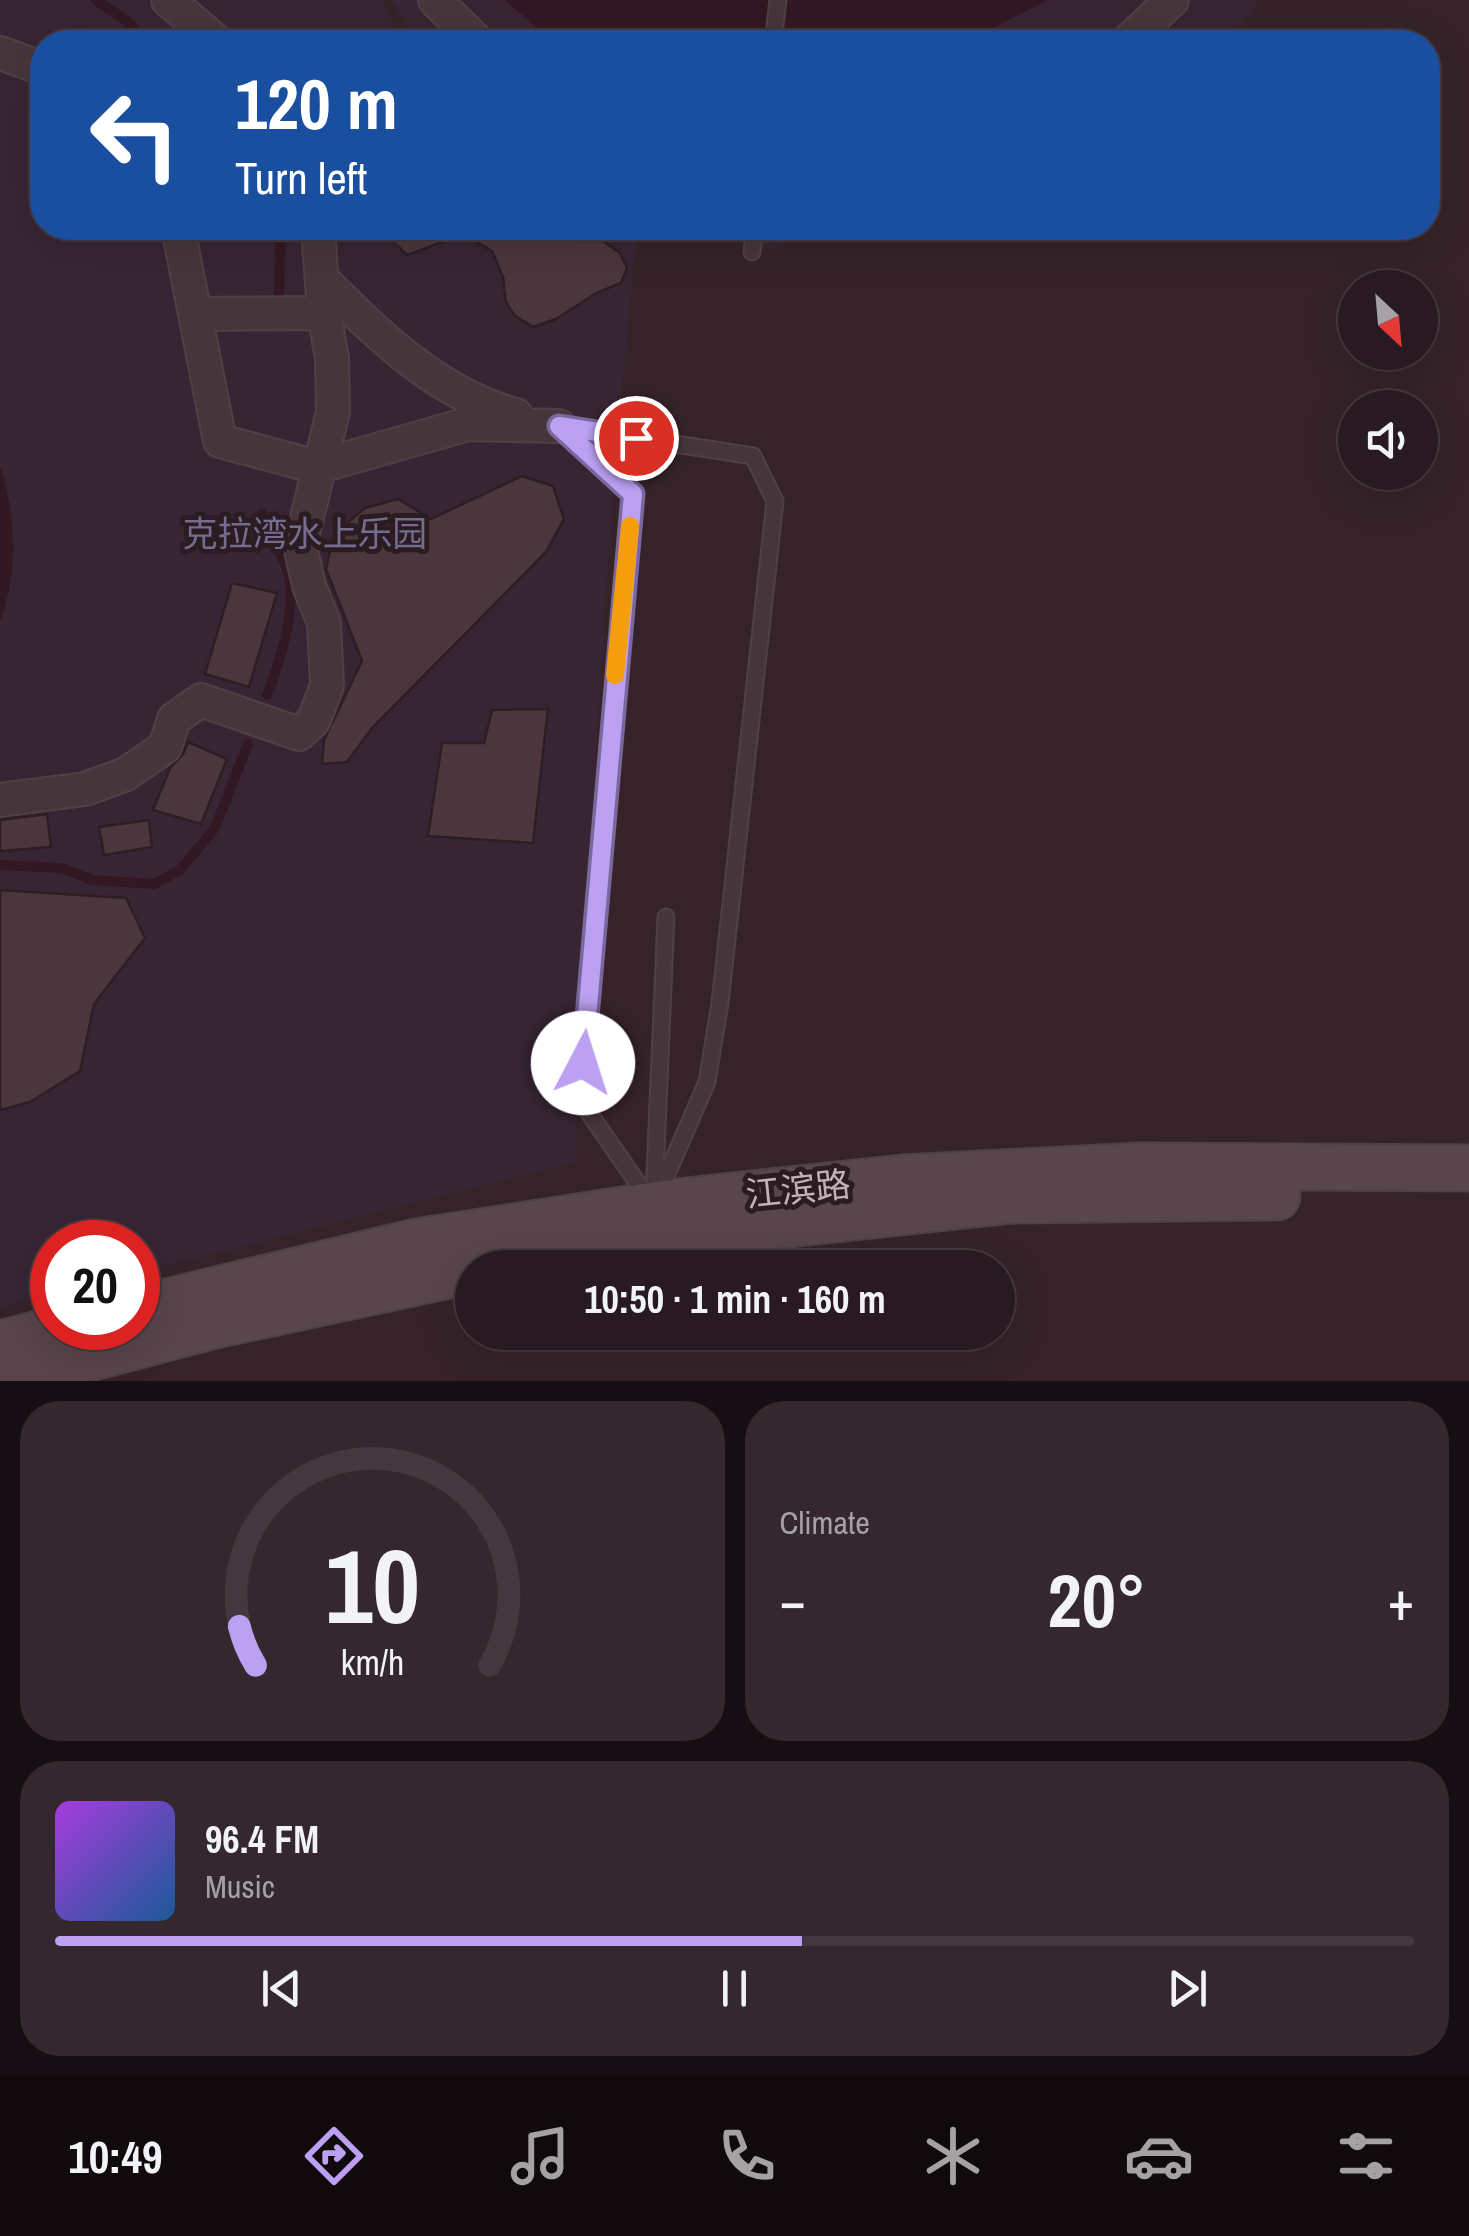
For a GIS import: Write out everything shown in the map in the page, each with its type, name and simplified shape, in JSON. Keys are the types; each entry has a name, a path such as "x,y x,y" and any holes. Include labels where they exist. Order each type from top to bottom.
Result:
{"main road":[{"name":"江滨路","path":"160,1305 416,1242 653,1206 902,1178 1139,1166 1469,1168"},
{"name":"江滨路","path":"605,1250 742,1229 1012,1200 1469,1197"},
{"path":"0,1381 215,1324 455,1274"},
{"path":"0,1344 30,1336"}],"street":[{"path":"168,0 203,30"},
{"path":"435,0 466,30"},
{"path":"1140,30 1172,0"},
{"path":"0,54 30,64"},
{"path":"180,240 220,441 317,467 468,424 559,426"},
{"path":"0,800 84,789 126,774 165,746 174,719 201,700 299,734 314,720 327,685 324,622 300,546 333,412 332,358 324,313 319,240"},
{"path":"322,279 373,330 484,407 559,426"},
{"path":"195,314 324,313"}],"lane":[{"path":"774,30 778,0"},
{"path":"752,252 754,240"},
{"path":"559,426 633,494 580,1100 653,1206"},
{"path":"559,426 753,456 775,502 720,1003 707,1082 653,1206"},
{"path":"653,1206 666,917"}],"green space":[{"name":"克拉湾水上乐园","path":"0,0 381,0 397,30 30,30 30,240 637,240 607,577 575,1162 160,1267 160,1220 30,1220 30,1300 0,1308"},
{"path":"391,0 1259,0 1238,30 408,30"},
{"path":"728,240 808,240 752,252"}],"shaded area":[{"path":"505,0 1048,0 989,30 539,30"},
{"path":"0,466 12,524 13,563 0,621"}],"building":[{"path":"391,240 448,240 407,255"},
{"path":"474,240 603,241 620,253 627,268 621,283 596,293 556,319 533,327 514,315 506,302 503,277 492,251"},
{"path":"522,476 553,486 564,519 546,552 372,728 347,762 322,764 324,740 362,661 326,569 334,534 365,508 398,499 431,519"},
{"path":"232,583 277,593 249,687 205,674"},
{"path":"548,709 533,843 428,836 442,743 484,743 492,710"},
{"path":"188,742 227,759 201,824 153,810 170,768"},
{"path":"47,814 51,847 0,851 0,820"},
{"path":"149,820 152,847 104,855 99,827"},
{"path":"0,890 126,898 145,938 94,1004 80,1071 30,1102 0,1110"}],"waterway":[{"path":"96,0 134,30"},
{"path":"279,296 281,240"},
{"path":"262,514 285,564 291,594 283,648 267,695"},
{"path":"0,865 62,868 92,880 154,884 180,870 215,828 248,744"}],"slow traffic":[{"path":"615,675 630,526"}],"route":[{"path":"583,1063 633,494 559,426 636,438"}]}
